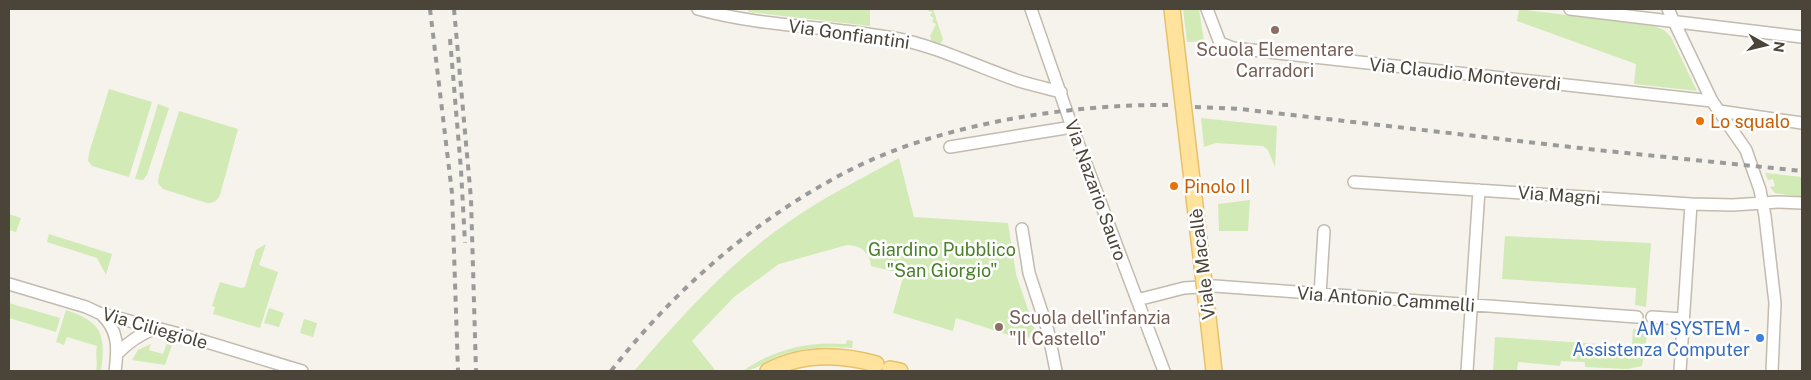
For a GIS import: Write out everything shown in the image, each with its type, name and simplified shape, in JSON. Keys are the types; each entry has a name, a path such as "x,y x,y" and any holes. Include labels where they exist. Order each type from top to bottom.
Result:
{"main road":[{"name":"Viale Macallè","path":"1172,9 1214,371"},
{"path":"768,371 794,361 818,357 850,358 889,368"}],"street":[{"name":"Via Gonfiantini","path":"698,9 772,23 896,38 932,48 1029,84 1060,92"},
{"name":"Via Nazario Sauro","path":"1031,9 1072,127 1164,371"},
{"name":"Via Claudio Monteverdi","path":"1207,9 1220,43 1234,48 1716,106 1752,116 1802,123"},
{"path":"1570,9 1802,36"},
{"path":"1668,9 1716,106 1746,150 1763,203 1775,309 1772,371"},
{"path":"1735,132 1752,116"},
{"path":"950,147 1072,127"},
{"name":"Via Magni","path":"1354,182 1691,204 1802,203"},
{"path":"1468,371 1479,190"},
{"path":"1680,371 1691,204"},
{"path":"1022,229 1029,273 1048,331 1056,371"},
{"path":"1320,294 1324,231"},
{"name":"Via Ciliegiole","path":"9,284 100,313 300,371"},
{"name":"Via Antonio Cammelli","path":"1137,300 1194,287 1223,286 1637,317"},
{"path":"100,313 109,322 115,333 117,354 115,371"},
{"path":"1652,317 1683,319"},
{"path":"117,354 130,340 156,328"}],"green space":[{"path":"747,9 870,9 870,26 749,12"},
{"path":"933,9 943,39 941,43 932,42 930,36 936,24 932,22 934,18 930,16 932,12 928,11"},
{"path":"1183,9 1199,9 1204,41 1187,42"},
{"path":"1519,9 1654,26 1664,30 1671,37 1697,91 1634,84 1636,64 1517,21"},
{"path":"109,89 152,102 129,177 92,166 88,161"},
{"path":"158,104 169,108 147,175 143,180 135,179"},
{"path":"179,111 238,129 220,195 213,202 207,203 163,189 158,183"},
{"path":"1201,118 1277,126 1275,167 1268,150 1263,146 1216,143 1204,147"},
{"name":"Giardino Pubblico \"San Giorgio\"","path":"899,158 914,217 1008,223 1016,274 1036,333 1019,343 1015,337 956,318 953,331 893,313 904,274 871,266 869,257 864,250 856,246 847,245 779,264 734,297 692,341 715,370 634,371 706,292 765,239 814,205"},
{"path":"1765,173 1802,177 1802,197 1775,193 1770,187 1775,186 1773,179 1768,180"},
{"path":"1250,200 1248,231 1219,231 1218,204"},
{"path":"9,214 21,218 16,232 9,230"},
{"path":"49,234 112,254 106,275 97,258 47,242"},
{"path":"1505,236 1651,243 1646,307 1635,305 1636,288 1502,279"},
{"path":"266,244 259,265 278,272 260,328 213,314 215,307 212,306 220,282 241,288 245,287 256,250"},
{"path":"9,303 60,318 56,332 9,318"},
{"path":"269,308 284,313 279,327 264,323"},
{"path":"66,310 87,319 99,331 103,348 101,371 96,371 97,346 67,337 64,345 56,342"},
{"path":"304,319 317,323 313,337 300,333"},
{"path":"1633,329 1648,330 1642,366 1627,369 1585,367 1585,362 1561,361 1560,366 1518,362 1517,371 1493,371 1495,337 1632,346"},
{"path":"847,340 853,341 852,348 824,347 805,349 778,356 752,369 743,371 767,357 792,348 818,344 846,344"},
{"path":"167,343 172,345 165,365 132,360 138,350 151,344 149,350 163,354"}],"railway":[{"path":"430,9 452,193 458,371"},
{"path":"454,9 471,199 476,371"},
{"path":"450,39 465,243"},
{"path":"611,371 663,311 720,257 783,209 852,169 887,153 925,140 1006,120 1090,108 1169,105"},
{"path":"1195,107 1240,109 1597,150 1802,171"}],"place":[{"name":"Scuola Elementare Carradori","path":"1275,30"},
{"name":"Lo squalo","path":"1700,121"},
{"name":"Pinolo II","path":"1174,186"},
{"name":"Scuola dell'infanzia \"Il Castello\"","path":"999,327"},
{"name":"AM SYSTEM - Assistenza Computer","path":"1760,338"}]}
